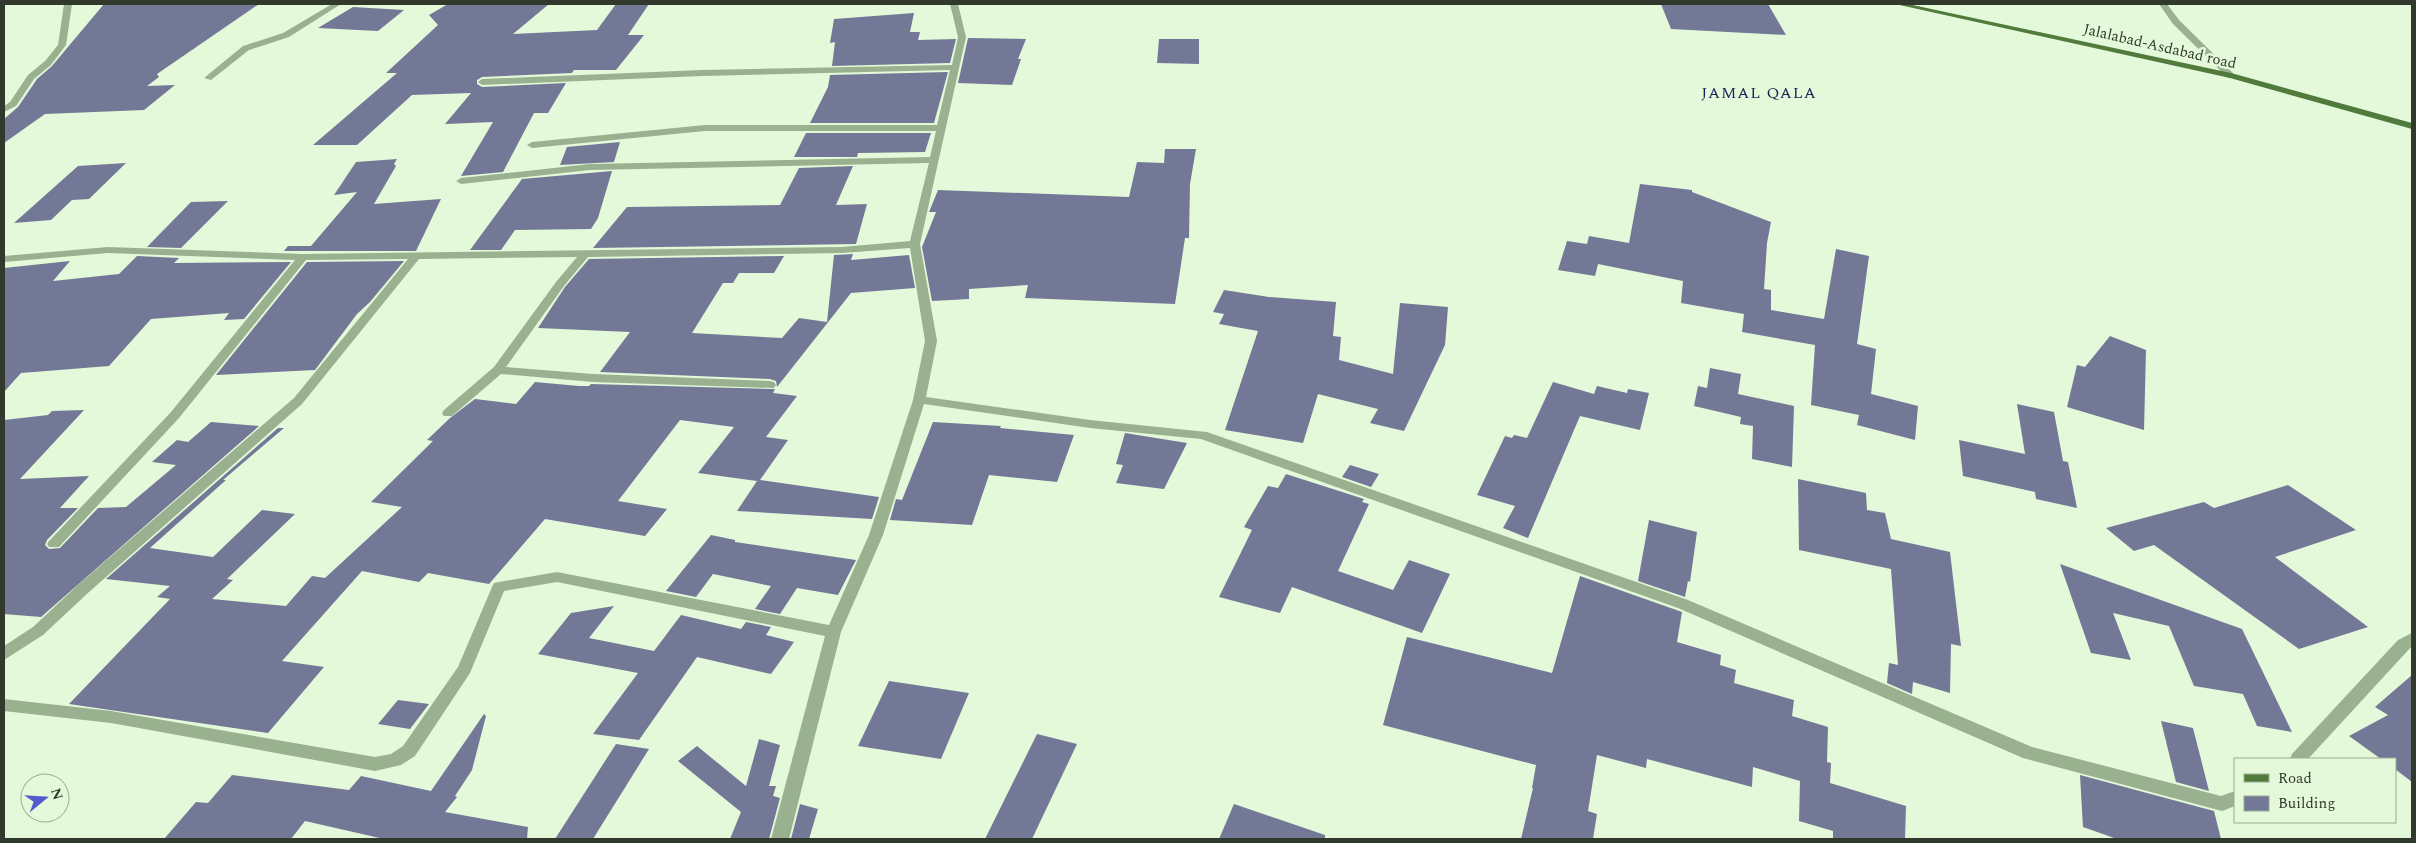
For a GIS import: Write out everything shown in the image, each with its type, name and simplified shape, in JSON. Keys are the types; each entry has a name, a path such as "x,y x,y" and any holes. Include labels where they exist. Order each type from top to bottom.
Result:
{"main road":[{"name":"Jalalabad-Asdabad road","path":"1899,4 2231,76 2412,126"}],"street":[{"path":"4,109 13,104 31,78 48,63 62,45 68,4"},
{"path":"208,78 246,48 286,34 338,4"},
{"path":"780,839 834,632 876,536 919,400 931,341 915,244 962,38 954,4"},
{"path":"2163,4 2176,22 2231,76"},
{"path":"482,82 702,73 955,67"},
{"path":"532,145 705,128 941,128"},
{"path":"461,181 590,167 934,160"},
{"path":"4,258 108,250 303,257 842,250 915,244"},
{"path":"448,413 498,370 560,284 586,253"},
{"path":"4,654 38,631 84,588 298,401 416,256"},
{"path":"54,544 175,415 303,257"},
{"path":"498,370 593,378 770,385"},
{"path":"919,400 1090,424 1203,434 1683,604 2029,753 2222,804 2234,798"},
{"path":"4,705 112,717 375,764 395,760 409,751 465,669 499,587 557,577 834,632"},
{"path":"2299,758 2403,644 2412,639"}],"building":[{"path":"104,4 259,4 157,74 159,77 147,86 175,85 144,110 45,114 4,143 4,119 18,107 37,79 52,66"},
{"path":"448,4 549,4 513,34 597,30 616,4 649,4 628,35 644,35 616,70 574,70 572,73 482,77 477,80 477,84 482,87 566,83 548,113 534,113 503,172 461,176 493,122 445,124 471,93 412,95 357,145 313,145 397,73 386,73 438,25 429,15"},
{"path":"1661,4 1768,4 1786,35 1671,29"},
{"path":"353,7 404,10 378,31 318,28"},
{"path":"914,13 910,32 920,32 918,40 956,39 950,63 832,66 835,42 830,43 834,19"},
{"path":"968,38 1026,39 1018,59 1021,59 1012,85 958,83"},
{"path":"1159,39 1199,39 1199,64 1157,63"},
{"path":"948,72 934,123 810,123 828,87 830,75"},
{"path":"806,133 931,133 925,152 858,153 857,157 794,157"},
{"path":"620,142 614,162 560,165 567,147"},
{"path":"1165,149 1196,149 1190,184 1189,238 1185,238 1175,304 1025,298 1028,285 969,289 969,299 932,301 922,247 936,212 929,212 938,190 1129,197 1137,162 1164,163"},
{"path":"397,159 394,164 396,166 374,204 441,199 416,251 284,251 288,246 311,246 357,192 334,195 356,162"},
{"path":"126,163 89,199 72,200 51,220 14,223 78,166"},
{"path":"853,166 836,205 867,204 856,244 593,248 627,207 780,205 799,168"},
{"path":"612,171 598,218 591,229 515,230 501,250 470,250 522,179"},
{"path":"1640,184 1692,190 1692,192 1771,222 1767,243 1764,289 1771,290 1771,310 1824,319 1836,249 1869,256 1857,344 1876,349 1871,394 1918,406 1915,440 1857,425 1859,415 1811,405 1815,345 1742,332 1744,314 1681,303 1683,281 1598,264 1595,276 1558,270 1567,241 1587,244 1589,236 1629,243"},
{"path":"228,201 181,248 147,247 191,202"},
{"path":"853,254 851,260 909,255 915,288 851,293 777,387 776,381 770,379 600,372 630,332 538,328 565,287 589,259 784,256 774,273 739,273 733,283 723,283 692,333 782,338 799,318 827,322 834,255"},
{"path":"137,256 179,258 174,263 291,262 244,319 224,320 229,313 151,319 109,366 21,373 4,392 4,268 70,261 53,281 119,274"},
{"path":"404,261 370,302 357,314 315,370 216,375 307,262"},
{"path":"1224,290 1269,297 1336,302 1333,336 1341,337 1339,360 1393,374 1400,303 1448,307 1445,345 1404,431 1370,423 1378,409 1318,394 1303,443 1225,430 1258,331 1219,324 1224,314 1213,312"},
{"path":"2110,336 2146,350 2144,430 2067,407 2077,365 2085,367"},
{"path":"1710,368 1741,374 1738,394 1794,406 1792,467 1752,459 1753,426 1740,424 1741,417 1694,406 1698,386 1707,388"},
{"path":"535,382 579,386 589,386 591,384 775,389 773,393 797,396 766,437 788,440 760,480 879,497 872,519 737,511 757,481 698,473 734,427 680,420 618,501 667,509 645,536 545,519 489,584 428,573 419,582 362,571 282,661 324,667 268,733 69,704 170,599 157,597 170,586 106,579 278,428 284,428 223,480 226,480 150,548 213,557 262,510 295,514 227,579 233,580 212,599 286,606 312,576 325,578 402,507 371,502 433,441 427,440 450,418 475,399 516,404"},
{"path":"1553,382 1594,394 1597,386 1627,393 1628,389 1649,393 1640,430 1580,416 1528,538 1503,528 1515,506 1477,495 1505,436 1512,438 1514,435 1527,438"},
{"path":"2017,404 2054,412 2063,461 2068,462 2077,508 2036,499 2035,492 1963,476 1959,440 2025,454"},
{"path":"84,410 20,479 89,476 60,508 78,508 47,540 45,545 49,549 60,548 98,508 126,507 176,465 152,462 177,440 188,442 211,422 259,426 41,617 4,614 4,420 48,415 52,411"},
{"path":"933,422 1001,426 1000,428 1074,435 1057,482 989,475 972,525 890,520 896,499 902,500"},
{"path":"1125,433 1187,443 1164,489 1116,483 1123,465 1116,464"},
{"path":"1350,465 1379,474 1371,487 1342,477"},
{"path":"1286,474 1364,499 1362,502 1369,504 1338,571 1393,590 1409,560 1450,574 1422,633 1292,587 1280,613 1219,597 1252,530 1244,527 1268,486 1278,488"},
{"path":"1798,479 1866,493 1867,510 1885,513 1891,539 1950,552 1961,646 1951,644 1950,693 1913,682 1912,694 1887,683 1889,663 1898,665 1891,569 1799,550"},
{"path":"2288,485 2356,530 2275,557 2368,627 2299,649 2154,545 2134,551 2106,528 2204,502 2214,508"},
{"path":"1649,520 1697,532 1690,582 1688,581 1685,597 1638,581"},
{"path":"711,535 735,540 735,542 856,560 838,595 797,588 780,614 755,609 771,586 713,574 696,597 666,591"},
{"path":"2060,564 2242,629 2292,732 2257,726 2243,694 2194,686 2169,626 2113,613 2131,660 2091,653"},
{"path":"1580,576 1682,612 1677,642 1721,655 1720,665 1736,670 1734,683 1794,700 1792,716 1828,727 1827,762 1831,763 1830,783 1906,806 1905,839 1833,839 1833,831 1799,821 1800,781 1753,767 1752,787 1647,759 1646,768 1597,755 1588,811 1597,814 1593,839 1521,839 1533,788 1536,765 1383,725 1407,637 1552,673"},
{"path":"614,606 589,638 654,651 681,615 741,629 746,622 771,627 766,635 794,642 771,674 697,657 639,740 593,734 638,673 538,654 571,613"},
{"path":"2412,675 2412,782 2396,770 2396,758 2380,758 2349,736 2388,715 2375,707"},
{"path":"889,681 969,693 941,759 858,746"},
{"path":"398,700 429,704 410,729 378,724"},
{"path":"484,714 486,716 472,770 455,796 457,797 445,812 528,827 527,839 384,839 305,821 291,839 164,839 196,802 208,803 232,775 349,790 361,776 431,791"},
{"path":"2161,721 2193,728 2209,791 2176,782"},
{"path":"1037,734 1077,744 1032,839 985,839"},
{"path":"759,739 780,745 769,786 776,786 773,796 780,798 769,839 730,839 741,812 678,761 697,746 746,786"},
{"path":"616,744 649,749 593,839 555,839"},
{"path":"2080,775 2214,811 2221,839 2117,839 2083,827"},
{"path":"800,804 818,809 809,839 791,839"},
{"path":"1234,804 1325,835 1325,839 1219,839"}],"district":[{"name":"JAMAL QALA","path":"1759,92"}]}
